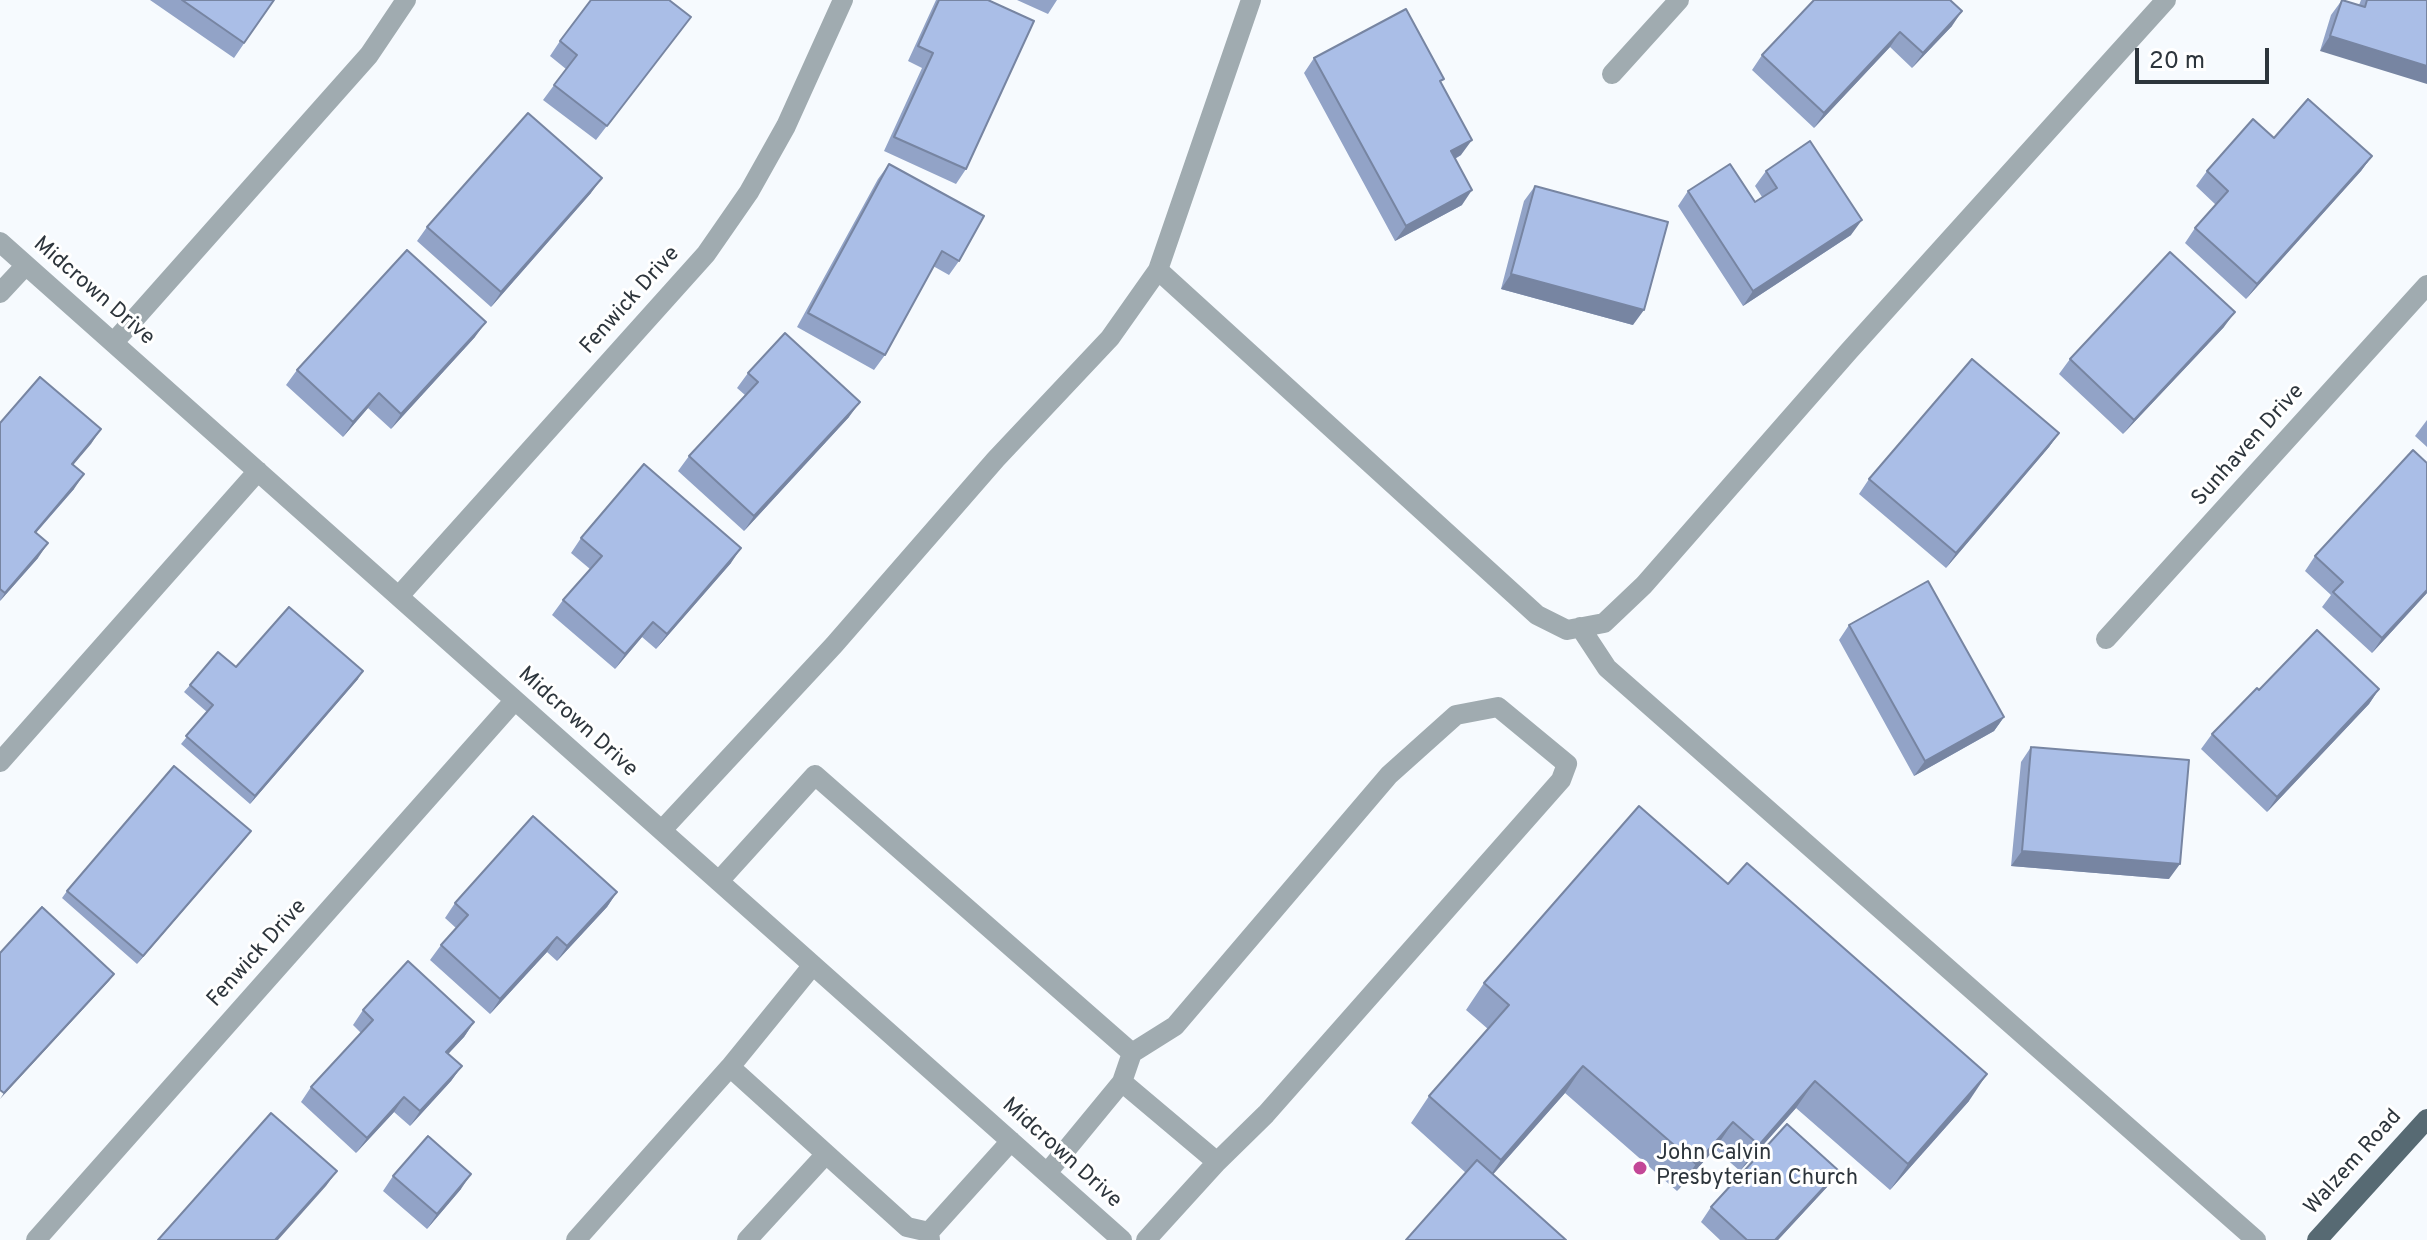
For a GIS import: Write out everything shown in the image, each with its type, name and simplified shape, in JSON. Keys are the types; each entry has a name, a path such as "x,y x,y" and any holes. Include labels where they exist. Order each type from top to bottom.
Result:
{"main road":[{"name":"Walzem Road","path":"2317,1240 2427,1119"}],"street":[{"path":"114,342 369,55 406,0"},
{"name":"Fenwick Drive","path":"399,596 706,254 749,192 786,126 843,0"},
{"path":"662,830 834,645 996,459 1110,338 1158,270 1251,0"},
{"path":"1612,74 1679,0"},
{"path":"1158,270 1537,615 1567,630 1604,623 1644,585 1849,351 2166,0"},
{"name":"Midcrown Drive","path":"0,242 1122,1240"},
{"path":"0,293 26,265"},
{"name":"Sunhaven Drive","path":"2106,639 2427,285"},
{"path":"0,762 258,471"},
{"path":"1580,627 1607,668 2256,1240"},
{"name":"Fenwick Drive","path":"36,1240 515,700"},
{"path":"1047,1173 1122,1082 1132,1053 1175,1026 1389,775 1456,715 1498,707 1567,764 1561,780 1266,1114 1146,1240"},
{"path":"719,881 815,775 1132,1053"},
{"path":"576,1240 730,1067 813,965"},
{"path":"730,1067 826,1154 901,1233 930,1236 1011,1141"},
{"path":"1122,1082 1217,1162"},
{"path":"747,1240 826,1154"}],"building":[{"path":"182,0 274,0 244,43"},
{"path":"591,0 669,0 691,17 607,126 554,85 577,55 560,41"},
{"path":"939,0 988,0 1034,21 966,169 894,137 933,53 918,46"},
{"path":"1814,0 1950,0 1962,11 1923,53 1900,32 1824,113 1762,55"},
{"path":"2342,0 2365,7 2367,0 2427,0 2427,66 2330,36"},
{"path":"1406,9 1444,79 1440,81 1472,140 1451,151 1472,190 1406,226 1314,58"},
{"path":"2308,99 2372,156 2257,284 2195,228 2228,191 2207,171 2253,119 2274,138"},
{"path":"528,113 602,178 501,292 427,227"},
{"path":"1810,141 1862,220 1753,291 1688,191 1730,164 1755,202 1777,188 1766,171"},
{"path":"889,164 984,216 959,261 942,251 885,355 808,313"},
{"path":"1535,186 1668,222 1644,310 1511,274"},
{"path":"407,250 486,322 401,414 379,393 353,422 297,370"},
{"path":"2170,252 2235,312 2134,420 2070,359"},
{"path":"785,333 860,402 754,516 689,456 758,382 748,373"},
{"path":"1972,359 2059,433 1956,553 1869,479"},
{"path":"40,377 101,429 72,464 84,474 35,532 48,543 5,593 0,589 0,423"},
{"path":"2413,450 2427,463 2427,590 2382,638 2333,592 2343,582 2315,556"},
{"path":"644,464 741,548 667,634 653,622 625,654 563,600 602,556 581,538"},
{"path":"1928,581 2004,717 1925,761 1849,625"},
{"path":"289,607 363,671 255,796 186,736 213,705 190,685 218,652 236,667"},
{"path":"2317,630 2379,689 2277,797 2212,734"},
{"path":"2031,747 2189,760 2180,864 2022,851"},
{"path":"174,766 251,831 143,956 67,891"},
{"path":"1639,806 1728,884 1747,863 1987,1074 1908,1164 1815,1081 1759,1145 1733,1122 1696,1164 1583,1066 1501,1160 1429,1096 1509,1005 1484,983"},
{"path":"533,816 617,892 567,946 557,937 500,999 441,945 468,915 455,903"},
{"path":"42,907 114,974 4,1093 0,1090 0,953"},
{"path":"408,961 474,1022 446,1052 462,1066 420,1111 404,1097 367,1138 311,1087 373,1020 363,1010"},
{"path":"271,1113 337,1171 275,1240 158,1240"},
{"path":"1787,1124 1839,1171 1775,1240 1747,1240 1711,1207"},
{"path":"428,1136 471,1174 437,1214 393,1176"},
{"path":"1477,1160 1566,1240 1406,1240"}],"place":[{"name":"John Calvin Presbyterian Church","path":"1640,1168"}]}
